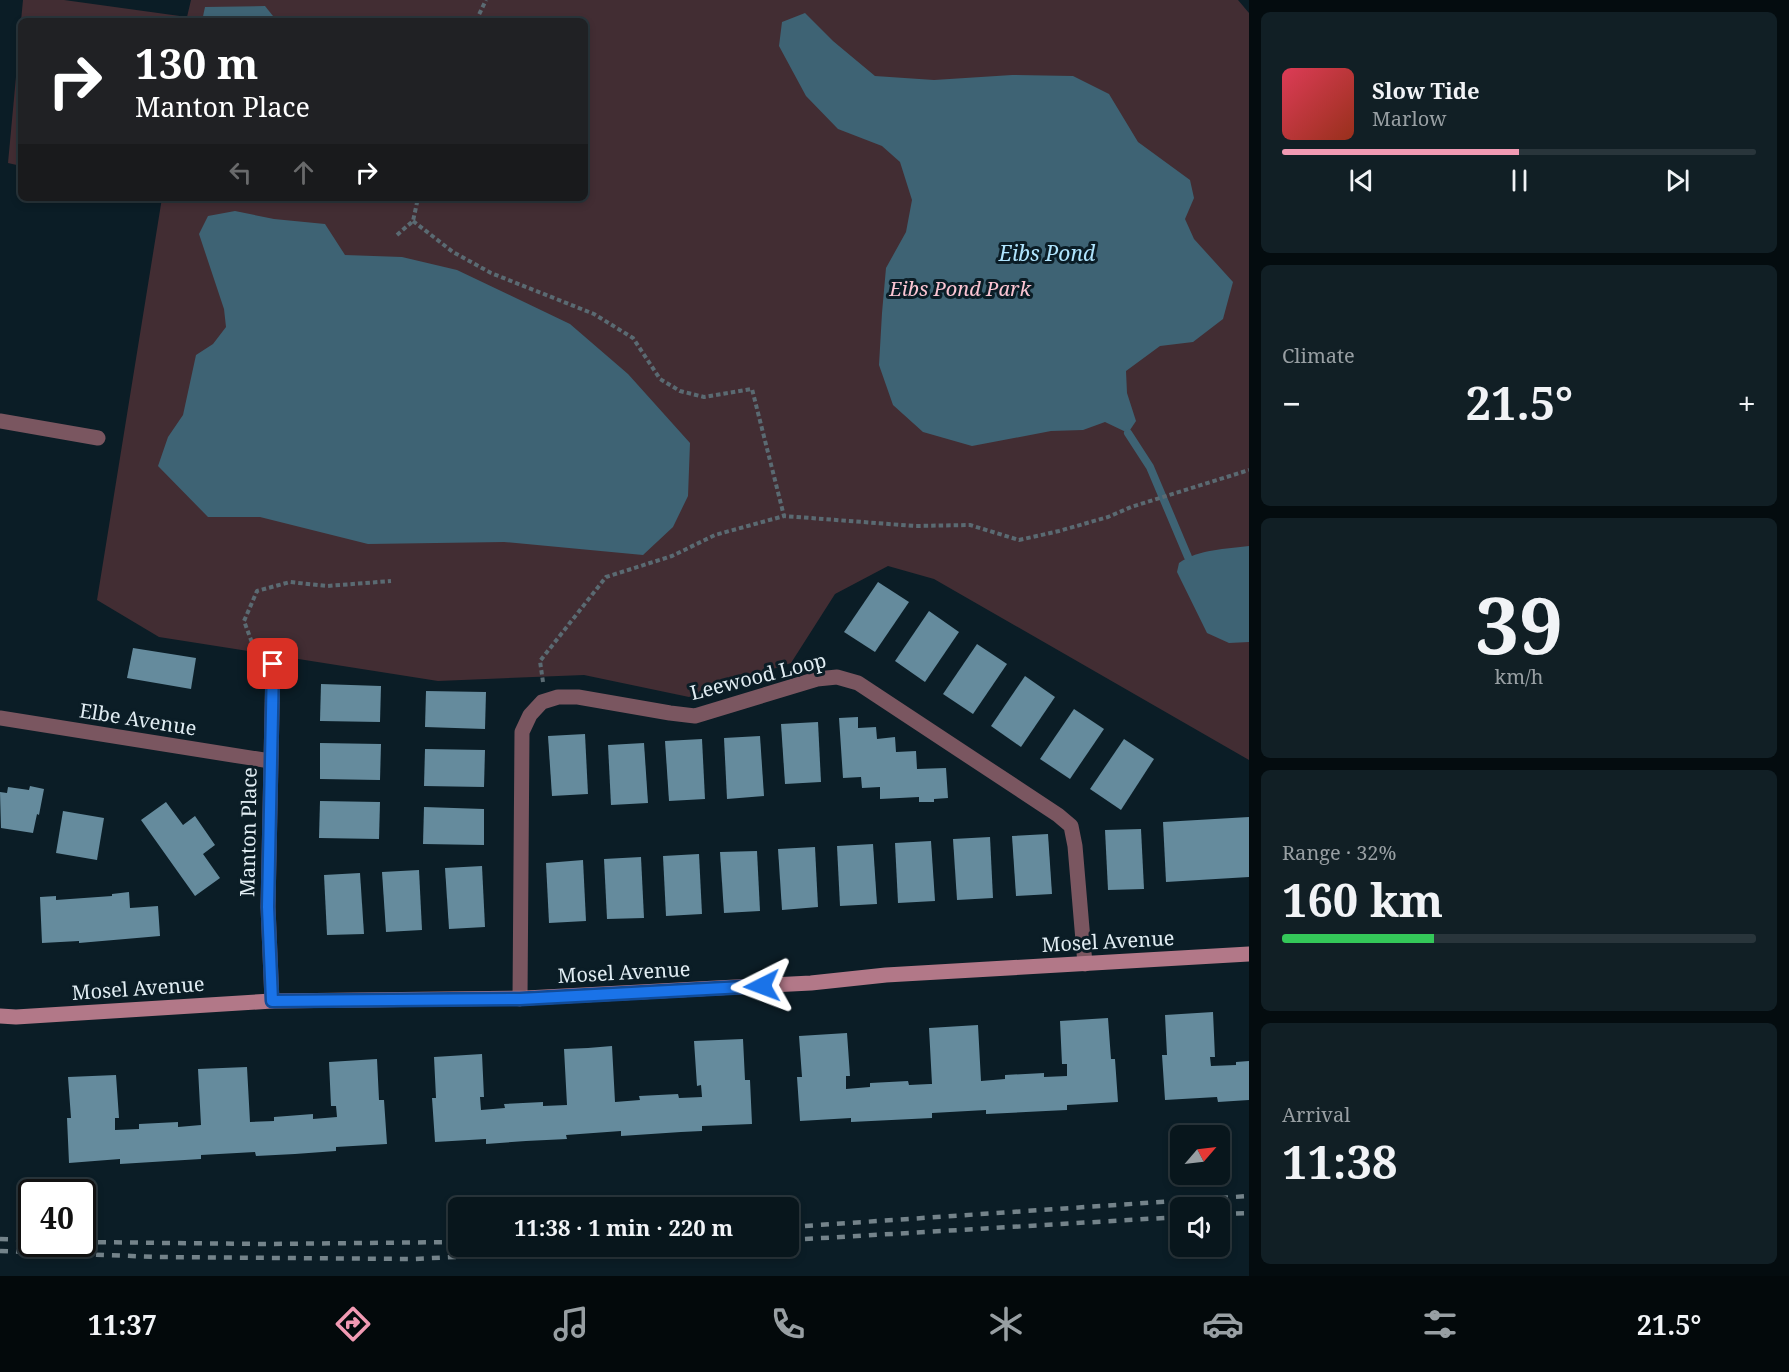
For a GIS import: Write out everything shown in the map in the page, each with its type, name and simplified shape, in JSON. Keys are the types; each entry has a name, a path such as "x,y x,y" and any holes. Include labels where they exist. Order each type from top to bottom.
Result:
{"street":[{"path":"0,421 98,438"},
{"name":"Manton Place","path":"272,1001 268,907 273,669"},
{"name":"Leewood Loop","path":"542,702 558,697 578,697 670,714 695,716 817,679 837,677 858,683 1058,815 1071,826 1075,846 1085,964"},
{"path":"520,999 522,732 530,715 542,702"},
{"name":"Elbe Avenue","path":"0,718 270,761"},
{"name":"Mosel Avenue","path":"0,1016 16,1017 272,1001 520,999 811,983 886,975 1249,954"}],"path":[{"path":"477,18 486,0"},
{"path":"397,235 413,221 417,201"},
{"path":"413,221 453,252 491,273 594,314 633,338 660,380 680,391 704,397 752,389 784,516"},
{"path":"542,702 544,677 540,661 606,577 672,556 715,535 784,516 915,526 970,525 1019,540 1108,517 1131,507 1249,470"},
{"path":"273,669 255,654 244,621 257,591 290,582 327,586 391,581"}],"green space":[{"name":"Eibs Pond Park","path":"23,0 64,0 187,17 191,0 1238,0 1249,13 1249,760 934,579 888,566 835,594 791,663 689,697 584,675 438,681 159,637 97,600 162,201 588,201 588,18 21,18"},
{"path":"18,55 18,165 8,163"}],"water":[{"path":"265,6 275,18 203,18 205,7"},
{"name":"Eibs Pond","path":"805,13 833,41 875,76 934,80 1012,75 1073,76 1109,94 1138,142 1190,180 1194,198 1185,219 1194,239 1233,282 1223,319 1193,342 1160,346 1126,371 1127,393 1136,421 1128,433 1105,422 1083,430 1051,431 972,446 923,432 893,405 879,365 886,268 906,232 912,200 900,162 882,146 838,129 806,96 779,46 782,22"},
{"path":"235,211 274,219 325,224 345,255 402,257 457,270 570,324 628,374 690,443 688,496 673,527 643,555 504,542 368,544 260,517 208,517 158,466 168,437 183,415 196,355 213,344 226,327 224,309 199,234 208,216"},
{"path":"1249,546 1249,642 1229,643 1207,633 1177,572 1179,563 1195,555 1213,550"}],"building":[{"path":"878,582 909,602 875,652 844,632"},
{"path":"929,611 959,632 925,682 895,661"},
{"path":"977,644 1007,664 973,714 943,694"},
{"path":"133,648 196,658 191,689 127,678"},
{"path":"1025,676 1055,697 1021,747 991,726"},
{"path":"321,684 381,686 380,722 320,721"},
{"path":"426,691 486,692 485,729 425,727"},
{"path":"1074,709 1104,729 1070,779 1040,759"},
{"path":"858,717 858,728 876,727 877,739 895,737 896,752 916,751 917,769 946,768 948,798 934,799 934,802 919,802 919,797 880,799 880,787 862,788 861,777 843,778 839,718"},
{"path":"818,722 821,782 785,784 781,724"},
{"path":"585,734 588,794 552,796 548,736"},
{"path":"760,736 764,796 727,799 724,738"},
{"path":"702,739 705,799 669,801 665,741"},
{"path":"1124,739 1154,759 1121,810 1090,789"},
{"path":"320,743 381,744 380,780 320,779"},
{"path":"644,743 648,803 611,805 608,745"},
{"path":"425,749 485,750 484,787 424,786"},
{"path":"30,786 44,789 33,833 1,828 0,792 7,793 8,787 29,790"},
{"path":"320,801 380,802 379,839 319,838"},
{"path":"166,802 183,825 195,816 215,845 203,854 220,878 195,896 141,820"},
{"path":"424,807 484,809 484,845 423,844"},
{"path":"63,811 104,818 97,860 56,853"},
{"path":"1249,817 1249,877 1166,882 1163,822"},
{"path":"1141,829 1144,889 1108,890 1105,830"},
{"path":"1048,834 1052,894 1016,896 1012,836"},
{"path":"990,837 993,898 957,900 953,839"},
{"path":"931,841 935,901 898,903 895,843"},
{"path":"873,844 877,904 840,906 837,846"},
{"path":"815,847 818,907 782,910 778,849"},
{"path":"757,851 760,911 724,913 720,852"},
{"path":"699,854 702,914 666,916 663,856"},
{"path":"641,857 644,918 607,919 604,859"},
{"path":"583,860 586,921 549,923 546,863"},
{"path":"482,866 485,927 449,929 445,868"},
{"path":"419,870 422,930 386,932 382,872"},
{"path":"360,873 364,934 327,935 324,875"},
{"path":"129,892 130,908 158,906 160,936 79,943 79,941 42,943 40,897 56,896 56,900 112,896 112,894"},
{"path":"1213,1012 1215,1057 1210,1057 1211,1066 1236,1065 1236,1062 1249,1061 1249,1100 1218,1102 1217,1097 1165,1100 1162,1055 1167,1055 1165,1015"},
{"path":"1108,1018 1111,1059 1115,1059 1118,1102 1067,1105 1067,1110 986,1114 986,1110 932,1113 932,1118 851,1122 851,1118 800,1121 797,1077 802,1077 799,1036 847,1033 850,1076 846,1076 846,1089 870,1087 870,1083 908,1081 909,1085 932,1084 929,1028 978,1025 981,1081 1005,1079 1005,1075 1044,1073 1044,1077 1067,1076 1067,1064 1062,1064 1060,1021"},
{"path":"743,1039 745,1080 750,1080 752,1124 702,1126 702,1131 621,1136 621,1131 566,1135 567,1139 486,1144 486,1139 435,1142 432,1098 436,1098 434,1057 482,1054 484,1097 480,1097 481,1110 505,1108 504,1104 543,1102 543,1106 567,1105 564,1049 612,1046 615,1102 640,1100 639,1096 678,1094 679,1098 702,1097 701,1085 697,1086 694,1041"},
{"path":"377,1059 379,1100 384,1100 387,1144 336,1147 336,1151 295,1154 256,1156 255,1152 201,1155 201,1159 120,1164 120,1159 69,1163 67,1118 71,1118 68,1077 116,1075 119,1118 115,1118 115,1130 139,1129 139,1124 178,1122 178,1127 201,1125 198,1069 247,1067 250,1122 274,1121 274,1117 313,1114 313,1119 337,1117 336,1106 331,1106 329,1062"}],"waterway":[{"path":"1128,433 1150,467 1188,557"}],"railway":[{"path":"799,1226 1249,1196"},
{"path":"1230,1214 1249,1213"},
{"path":"799,1239 1170,1218"},
{"path":"0,1239 18,1240"},
{"path":"96,1242 264,1244 448,1242"},
{"path":"0,1251 158,1257 414,1259 455,1257"}],"route":[{"path":"273,664 268,907 272,1001 520,999 762,986"}]}
